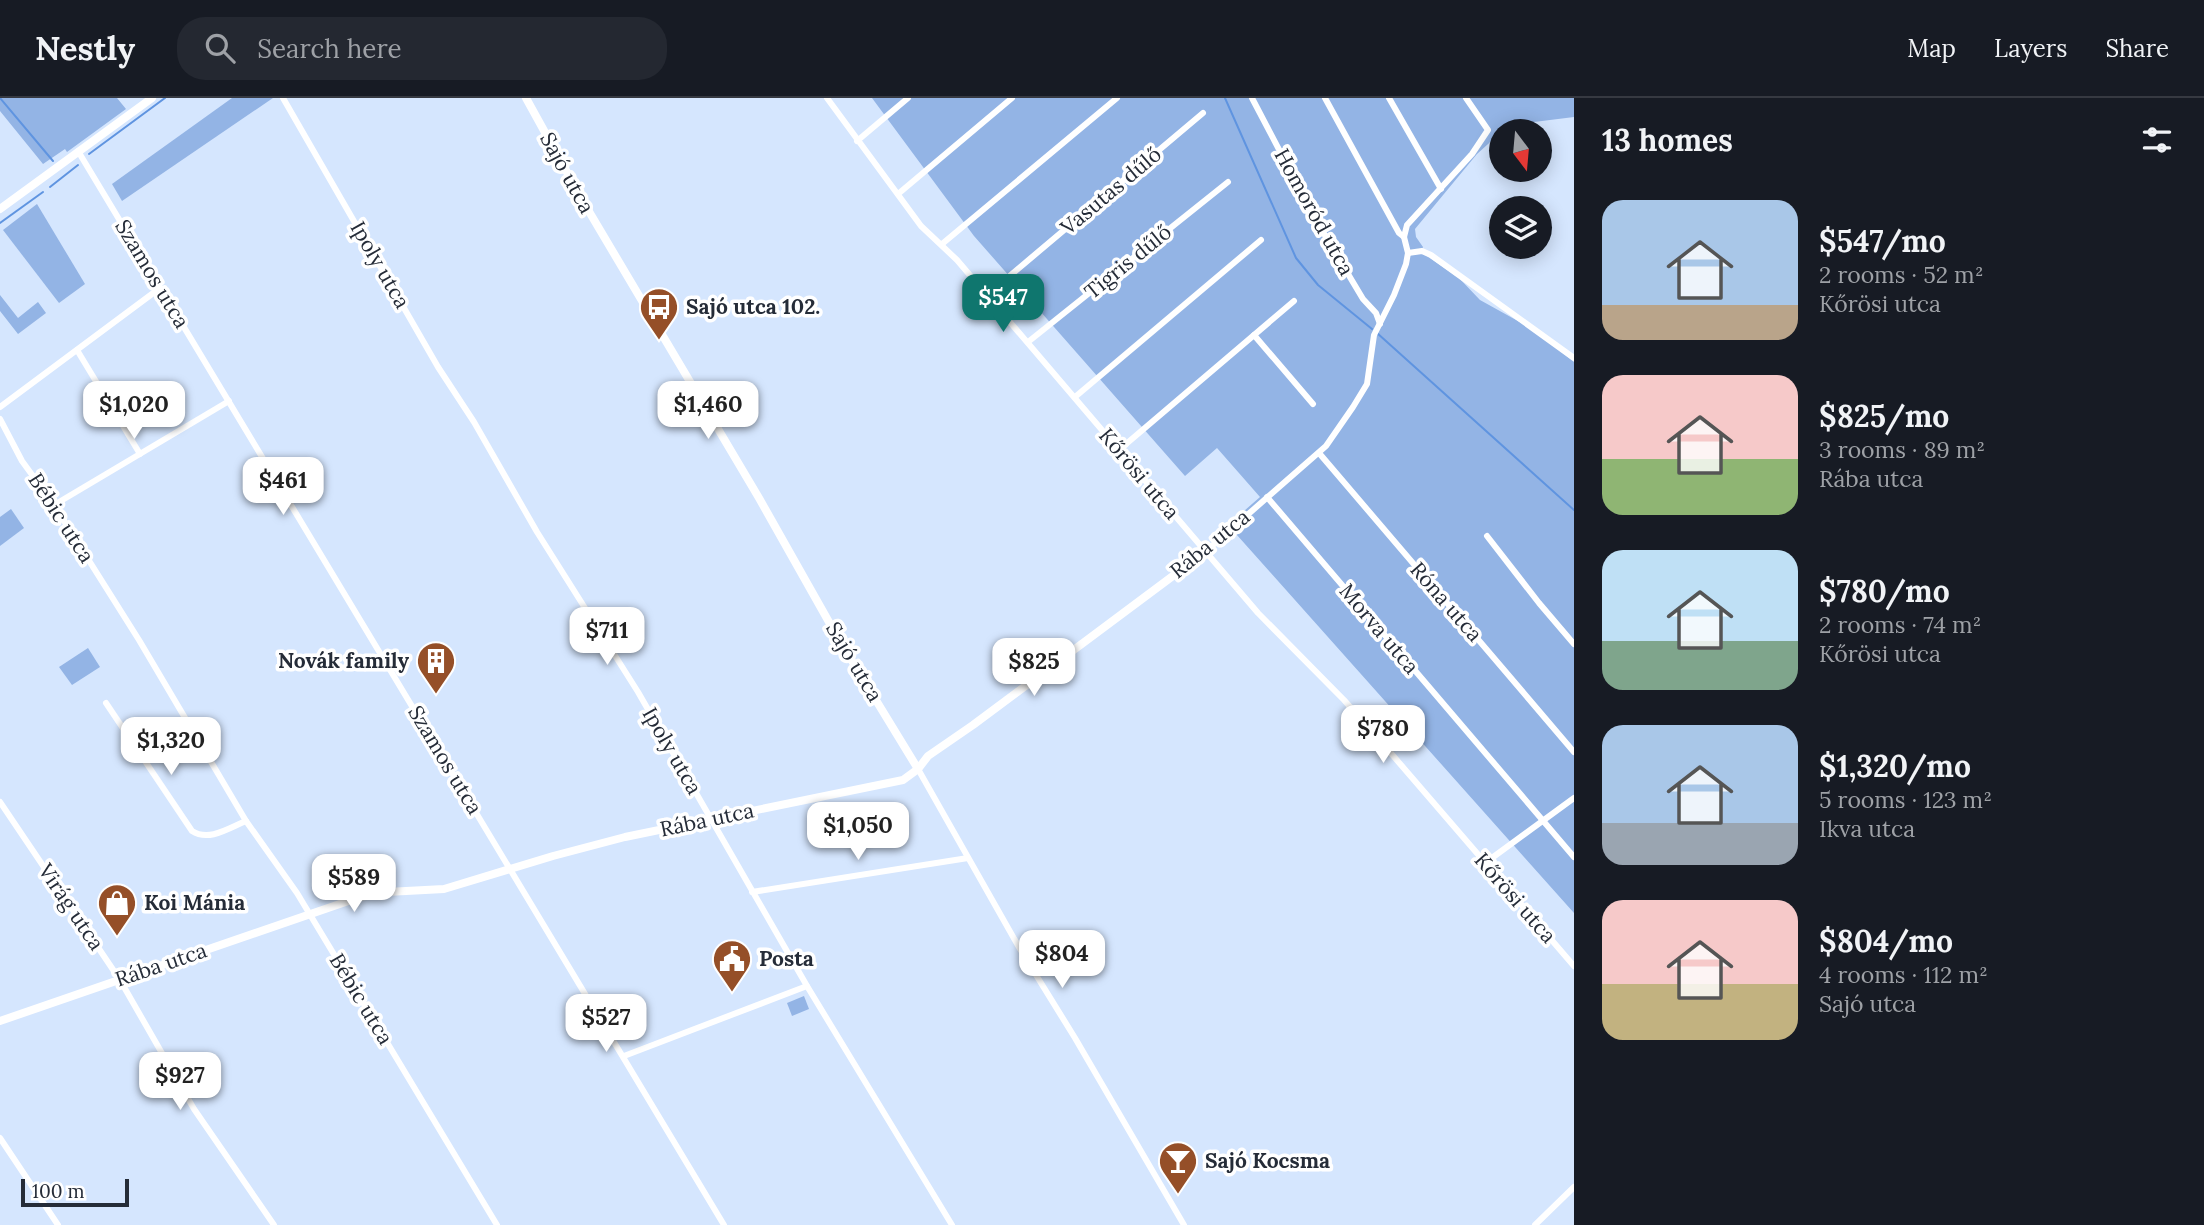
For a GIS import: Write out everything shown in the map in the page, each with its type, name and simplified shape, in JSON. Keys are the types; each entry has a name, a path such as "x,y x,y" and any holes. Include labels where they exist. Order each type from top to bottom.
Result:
{"street":[{"path":"0,209 152,98"},
{"name":"Ipoly utca","path":"283,98 438,366 474,422 537,532 638,692 807,986 952,1225"},
{"name":"Sajó utca","path":"526,98 590,214 759,498 838,638 918,768 1184,1225"},
{"name":"Kőrösi utca","path":"827,98 921,226 942,244 1205,552 1383,744 1574,966"},
{"path":"857,141 908,98"},
{"path":"898,194 1012,98"},
{"path":"942,244 1117,98"},
{"name":"Homoród utca","path":"1252,98 1317,222 1363,299 1376,313 1377,329"},
{"path":"1325,98 1399,233 1404,237"},
{"path":"1389,98 1441,189"},
{"path":"1466,98 1488,130 1472,154 1407,225 1404,237 1408,253 1422,251 1431,255 1574,358"},
{"name":"Vasutas dűlő","path":"987,295 1203,113"},
{"name":"Szamos utca","path":"78,151 724,1225"},
{"name":"Tigris dűlő","path":"1028,342 1228,182"},
{"path":"1074,397 1261,240"},
{"name":"Rába utca","path":"0,1021 373,894 444,889 586,846 897,782 918,768 928,756 1205,552 1319,453 1335,434 1367,384 1377,329 1401,279 1408,253"},
{"path":"0,407 160,288"},
{"path":"1119,450 1294,301"},
{"path":"1254,335 1313,404"},
{"path":"77,350 140,454"},
{"path":"54,505 229,401"},
{"name":"Bébic utca","path":"0,419 22,461 54,505 139,640 246,821 310,914 497,1225"},
{"name":"Róna utca","path":"1319,453 1574,751"},
{"name":"Morva utca","path":"1267,497 1574,857"},
{"path":"1488,536 1574,644"},
{"path":"106,703 192,831 204,836 246,821"},
{"path":"1485,863 1574,798"},
{"name":"Virág utca","path":"0,802 120,980 194,1109 274,1225"},
{"path":"752,892 968,858"},
{"path":"624,1056 807,986"},
{"path":"0,1138 58,1225"},
{"path":"1535,1225 1574,1187"}],"shaded area":[{"path":"0,98 117,98 126,109 67,152 65,149 43,164 0,111"},
{"path":"232,98 273,98 122,201 112,184"},
{"path":"872,98 1574,98 1574,117 1552,120 1489,119 1489,143 1415,229 1416,237 1423,247 1421,252 1459,278 1480,300 1534,330 1574,362 1574,913 1228,525 1260,497 1217,448 1185,476 974,236"},
{"path":"37,204 85,284 59,303 3,230"},
{"path":"0,295 18,318 38,302 46,313 18,334 0,311"},
{"path":"11,509 24,528 0,546 0,517"},
{"path":"88,648 100,667 72,685 59,667"},
{"path":"804,996 809,1009 792,1016 787,1003"}],"waterway":[{"path":"0,98 53,161"},
{"path":"89,154 165,98"},
{"path":"1225,98 1296,258 1318,285 1372,329"},
{"path":"50,187 78,165"},
{"path":"0,223 43,192"},
{"path":"1377,333 1574,510"}],"place":[{"name":"Sajó utca 102.","path":"659,341"},
{"name":"Novák family","path":"436,695"},
{"name":"Koi Mánia","path":"117,937"},
{"name":"Posta","path":"732,993"},
{"name":"Sajó Kocsma","path":"1178,1195"}]}
